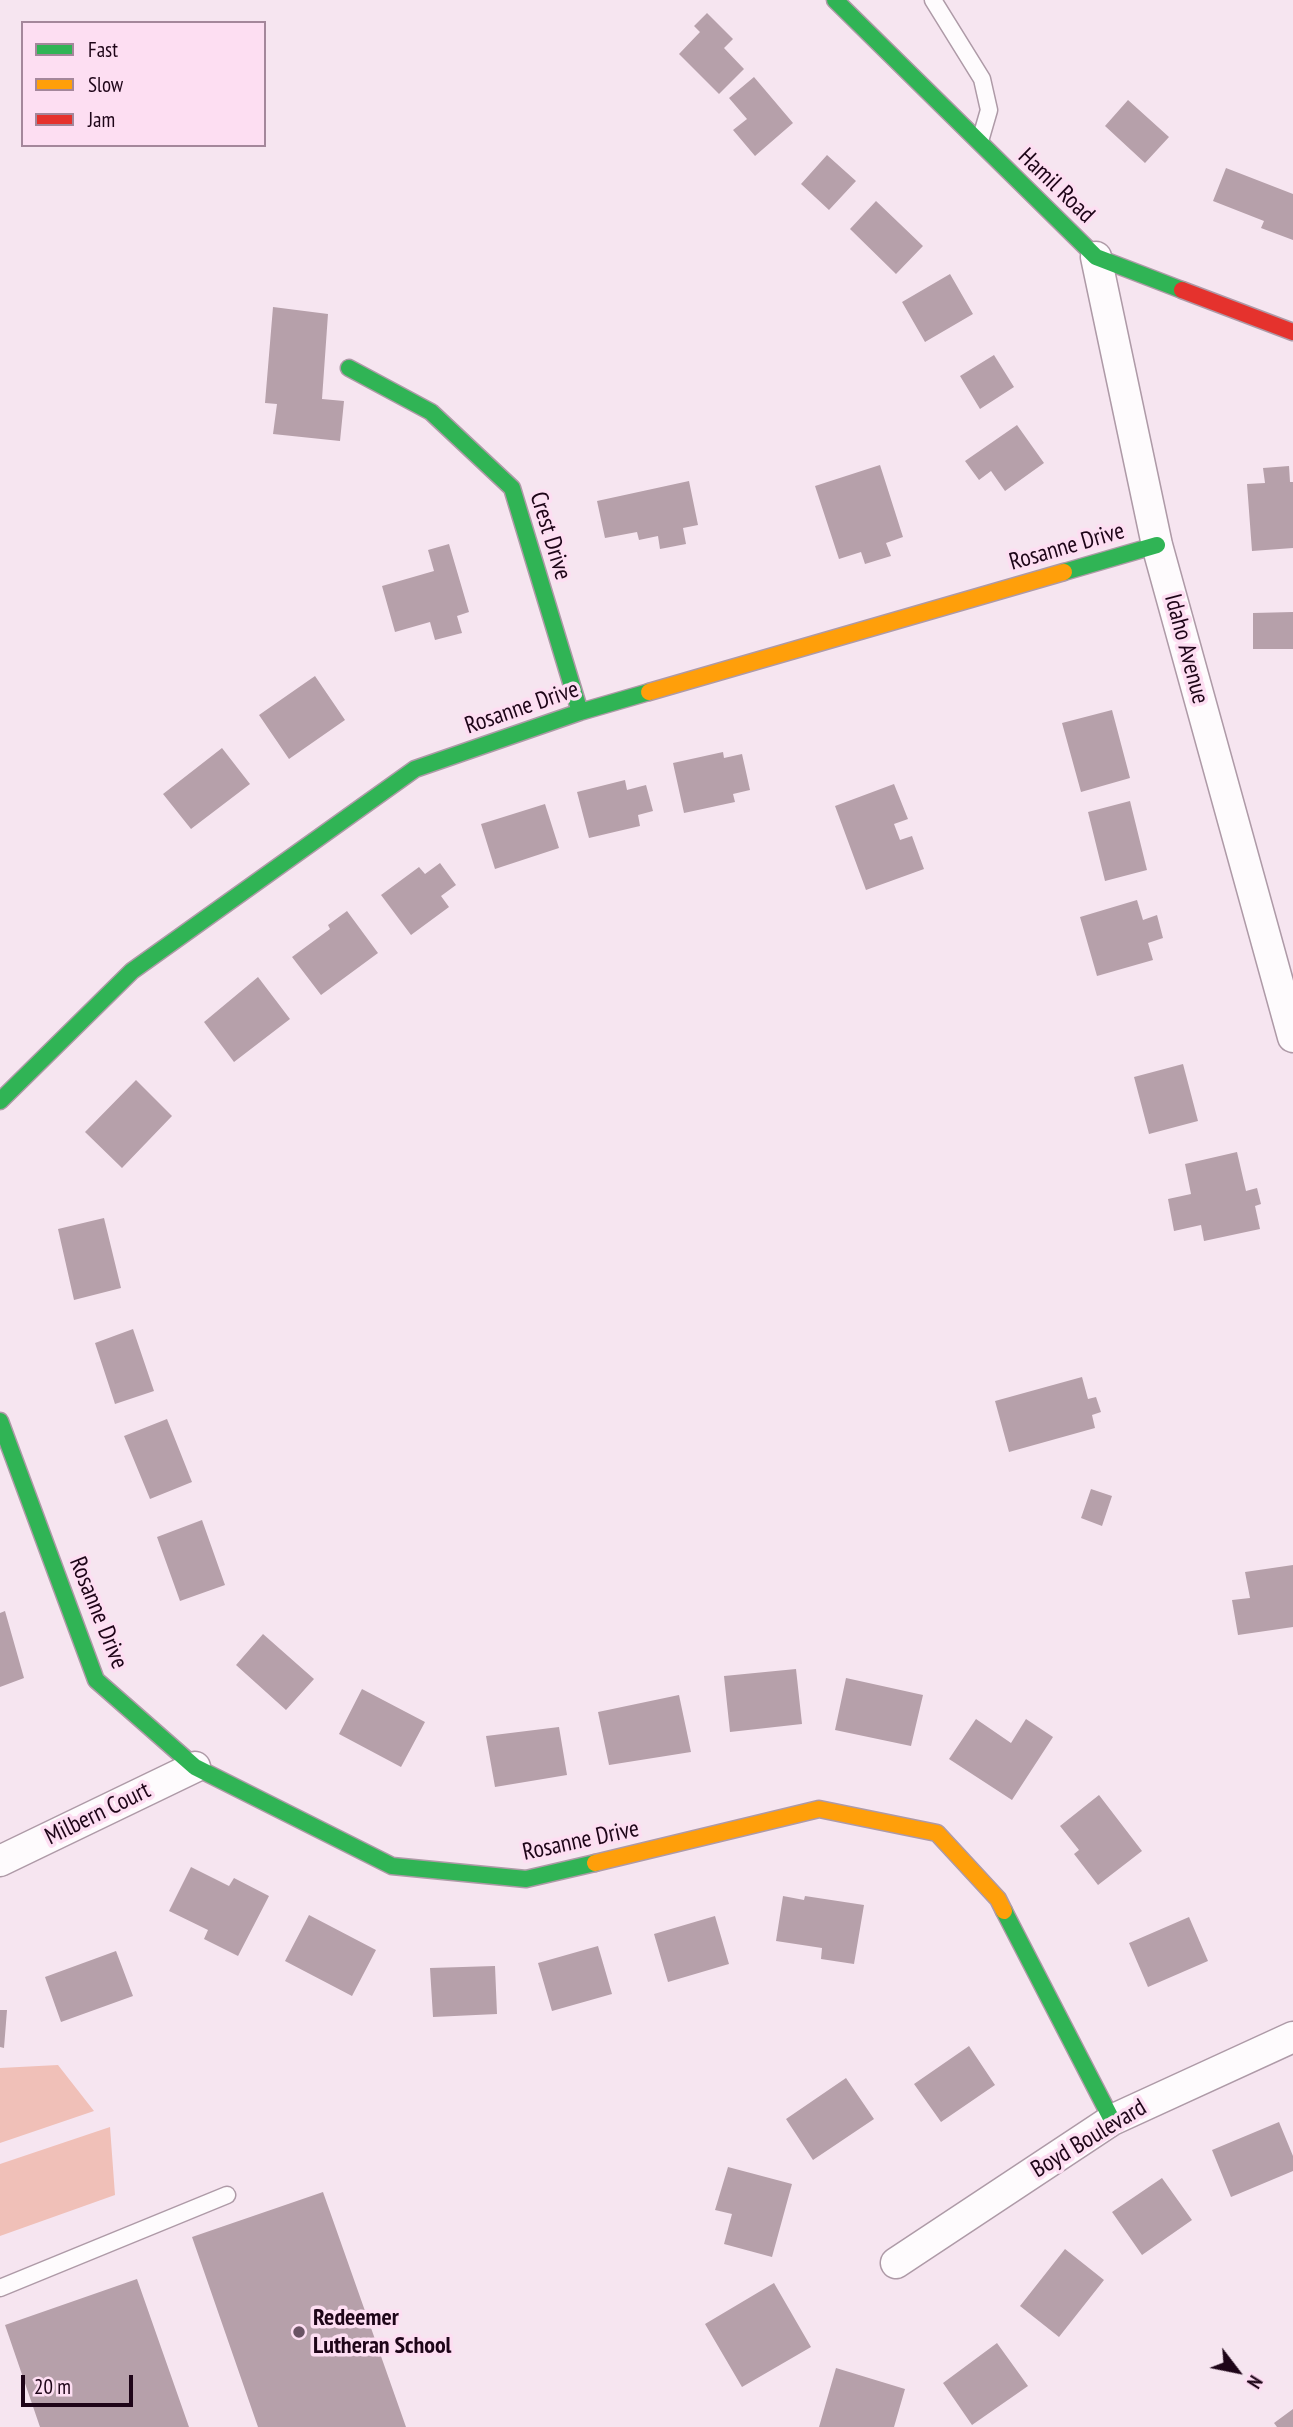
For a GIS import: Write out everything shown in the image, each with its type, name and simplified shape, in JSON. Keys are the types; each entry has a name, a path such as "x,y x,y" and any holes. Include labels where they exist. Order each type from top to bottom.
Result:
{"street":[{"name":"Hamil Road","path":"835,0 1096,257 1293,332"},
{"name":"Idaho Avenue","path":"1096,257 1157,545 1293,1037"},
{"name":"Crest Drive","path":"349,368 431,412 512,488 580,712"},
{"name":"Rosanne Drive","path":"0,1101 132,971 415,769 580,712 1157,545"},
{"name":"Rosanne Drive","path":"0,1421 96,1680 195,1767 391,1866 526,1879 819,1809 937,1833 998,1899 1112,2120"},
{"name":"Milbern Court","path":"0,1861 195,1767"},
{"name":"Boyd Boulevard","path":"896,2263 1112,2120 1293,2037"}],"lane":[{"path":"933,0 982,79 989,110 979,143"},
{"path":"0,2288 227,2195"}],"shaded area":[{"path":"58,2065 94,2111 0,2143 0,2068"},
{"path":"110,2127 115,2195 0,2236 0,2164"}],"building":[{"path":"707,13 733,39 724,48 744,69 719,94 679,54 700,32 694,26"},
{"path":"754,77 793,123 755,156 733,130 747,119 729,98"},
{"path":"1128,100 1169,137 1145,163 1105,126"},
{"path":"827,155 856,181 829,210 801,184"},
{"path":"1226,168 1293,194 1293,240 1261,228 1264,221 1213,201"},
{"path":"876,201 923,246 896,274 850,229"},
{"path":"950,274 973,314 925,342 902,302"},
{"path":"273,307 328,314 322,399 344,401 340,441 273,434 277,404 265,403"},
{"path":"994,355 1014,387 980,409 960,376"},
{"path":"1017,425 1044,463 1005,491 991,471 979,480 965,461"},
{"path":"880,465 903,537 886,543 891,556 865,564 861,552 839,559 815,486"},
{"path":"1289,466 1290,482 1293,482 1293,548 1252,551 1247,484 1265,483 1263,468"},
{"path":"689,481 698,525 683,528 686,544 660,549 658,536 639,540 637,532 605,538 597,501"},
{"path":"449,544 469,612 457,616 462,633 435,640 430,622 395,632 382,586 434,571 428,550"},
{"path":"1293,612 1293,649 1253,649 1253,613"},
{"path":"315,676 345,720 289,759 259,715"},
{"path":"1112,710 1130,778 1081,792 1062,723"},
{"path":"222,748 250,784 191,829 163,794"},
{"path":"723,752 724,758 742,754 750,790 733,794 735,802 684,813 673,763"},
{"path":"625,780 627,790 646,785 653,811 638,815 640,826 589,838 577,792"},
{"path":"894,784 908,819 894,824 900,840 912,836 924,869 866,890 835,806"},
{"path":"1130,801 1147,870 1105,881 1088,812"},
{"path":"545,804 559,848 495,869 481,824"},
{"path":"440,863 456,885 441,896 449,907 411,935 381,895 419,867 425,874"},
{"path":"1137,900 1143,920 1157,915 1163,938 1148,943 1153,960 1097,976 1080,917"},
{"path":"347,911 378,953 321,995 292,957 330,929 328,925"},
{"path":"258,977 290,1019 234,1062 204,1022"},
{"path":"1183,1064 1198,1121 1149,1134 1134,1077"},
{"path":"136,1080 172,1116 122,1168 85,1132"},
{"path":"1237,1152 1246,1191 1257,1188 1261,1204 1255,1206 1260,1229 1204,1241 1201,1225 1174,1231 1168,1199 1191,1194 1185,1164"},
{"path":"104,1218 121,1288 74,1300 58,1229"},
{"path":"133,1329 154,1391 115,1404 95,1343"},
{"path":"1082,1377 1088,1399 1096,1397 1101,1412 1092,1415 1095,1428 1009,1452 995,1401"},
{"path":"167,1419 192,1482 150,1499 124,1436"},
{"path":"1091,1489 1112,1496 1102,1526 1081,1518"},
{"path":"202,1520 225,1585 180,1601 157,1537"},
{"path":"1293,1565 1293,1627 1238,1635 1232,1600 1250,1598 1245,1572"},
{"path":"5,1611 24,1678 0,1687 0,1613"},
{"path":"263,1634 314,1679 286,1710 236,1665"},
{"path":"796,1669 802,1724 730,1732 724,1676"},
{"path":"846,1678 923,1695 911,1746 835,1730"},
{"path":"362,1689 425,1722 401,1767 339,1734"},
{"path":"679,1695 691,1752 609,1765 598,1712"},
{"path":"976,1719 1011,1743 1026,1719 1053,1737 1012,1800 949,1759"},
{"path":"559,1727 567,1775 495,1787 486,1736"},
{"path":"1099,1795 1142,1851 1098,1885 1074,1854 1079,1850 1060,1826"},
{"path":"191,1867 229,1886 234,1878 269,1896 238,1956 204,1939 208,1930 169,1911"},
{"path":"783,1896 804,1900 805,1896 864,1905 854,1964 821,1959 822,1948 776,1941"},
{"path":"309,1915 376,1950 352,1996 285,1961"},
{"path":"715,1916 729,1964 668,1982 654,1934"},
{"path":"1189,1917 1208,1961 1148,1987 1129,1943"},
{"path":"598,1946 612,1994 552,2011 538,1963"},
{"path":"116,1951 133,1996 61,2022 45,1977"},
{"path":"495,1966 497,2014 433,2017 430,1968"},
{"path":"0,2010 7,2010 4,2048 0,2047"},
{"path":"969,2046 995,2085 941,2122 914,2084"},
{"path":"846,2078 874,2119 813,2160 786,2119"},
{"path":"1279,2122 1293,2156 1293,2171 1231,2197 1212,2150"},
{"path":"728,2167 792,2184 772,2257 724,2244 732,2214 715,2210"},
{"path":"1162,2178 1192,2220 1142,2255 1112,2212"},
{"name":"Redeemer Lutheran School","path":"323,2192 406,2427 258,2427 192,2237"},
{"path":"1065,2249 1104,2280 1059,2337 1020,2306"},
{"path":"137,2279 189,2427 40,2427 5,2325"},
{"path":"774,2283 811,2347 742,2387 705,2324"},
{"path":"997,2343 1028,2386 972,2425 943,2383"},
{"path":"836,2368 905,2389 894,2427 819,2427"},
{"path":"1293,2409 1293,2427 1277,2427 1274,2423"}],"traffic: fast":[{"path":"835,0 1096,257 1182,290"},
{"path":"349,368 431,412 512,488 580,712"},
{"path":"1064,572 1157,545"},
{"path":"0,1101 132,971 415,769 580,712 649,692"},
{"path":"0,1421 96,1680 195,1767 392,1866 526,1879 595,1863"},
{"path":"1004,1911 1112,2120"}],"traffic: slow":[{"path":"649,692 1064,572"},
{"path":"595,1863 819,1809 937,1833 998,1899 1004,1911"}],"traffic: jam":[{"path":"1182,290 1293,332"}],"place":[{"name":"Redeemer Lutheran School","path":"299,2332"}]}
